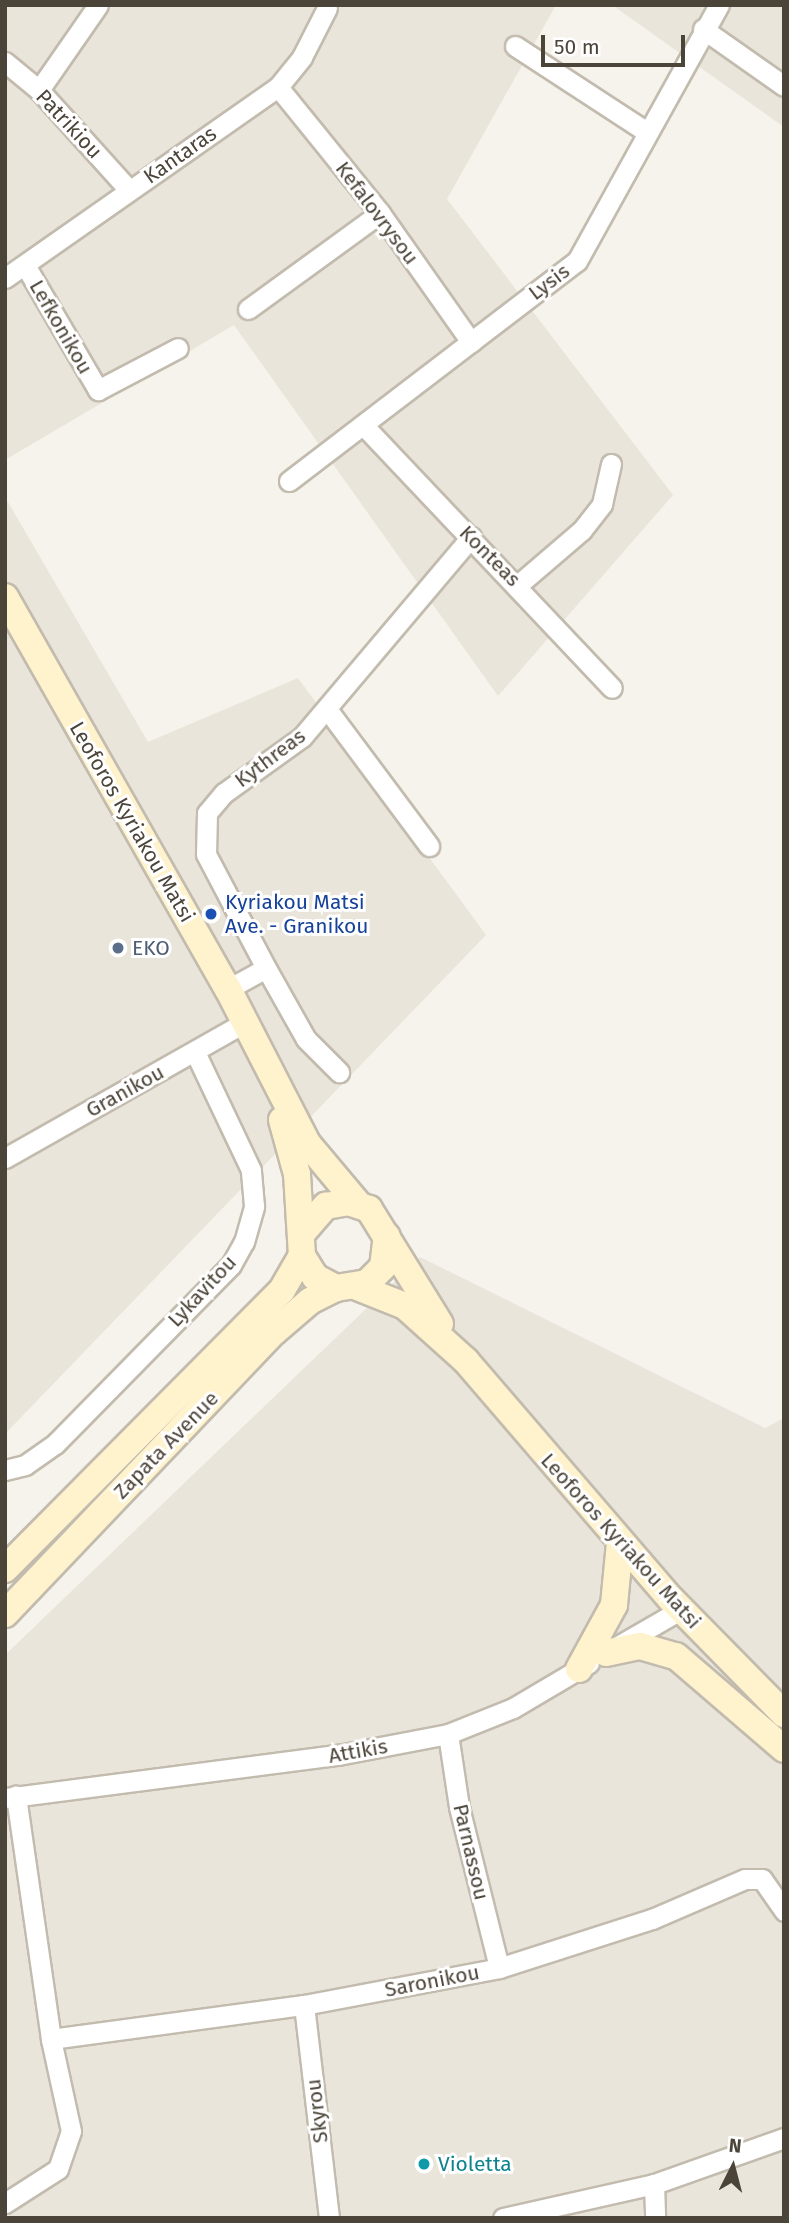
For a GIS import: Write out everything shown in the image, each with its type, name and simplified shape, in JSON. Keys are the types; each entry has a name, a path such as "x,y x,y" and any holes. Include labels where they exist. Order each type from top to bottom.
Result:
{"main road":[{"name":"Leoforos Kyriakou Matsi","path":"5,597 228,989 307,1143 359,1205 377,1216 466,1361 680,1610 784,1714"},
{"name":"Leoforos Kyriakou Matsi","path":"257,1049 297,1174 303,1244 314,1277 405,1307 466,1361"},
{"path":"303,1244 326,1206 359,1205"},
{"path":"347,1288 383,1267 387,1236"},
{"name":"Zapata Avenue","path":"5,1569 282,1290 303,1244"},
{"name":"Zapata Avenue","path":"5,1614 274,1332 310,1301 347,1288"},
{"path":"579,1669 614,1605 620,1543"},
{"path":"606,1653 640,1646 676,1656 784,1749"}],"street":[{"path":"39,90 97,5"},
{"name":"Lysis","path":"289,481 365,426 577,261 703,29 719,5"},
{"name":"Kantaras","path":"5,278 278,87 302,57 327,8"},
{"path":"703,29 784,86"},
{"path":"515,46 647,132"},
{"name":"Patrikiou","path":"5,62 39,90 129,190"},
{"name":"Kefalovrysou","path":"278,87 380,213 471,342"},
{"path":"248,309 380,213"},
{"name":"Lefkonikou","path":"25,265 97,390 178,348"},
{"name":"Konteas","path":"365,426 519,584 612,688"},
{"path":"519,584 582,530 602,504 611,464"},
{"name":"Kythreas","path":"339,1072 306,1039 266,968 209,860 203,827 224,793 302,737 471,537"},
{"path":"327,709 429,846"},
{"path":"228,989 266,968"},
{"name":"Granikou","path":"8,1151 195,1052 245,1022"},
{"name":"Lykavitou","path":"5,1470 25,1465 55,1444 231,1265 244,1242 254,1206 251,1170 195,1052"},
{"name":"Attikis","path":"11,1797 338,1755 449,1734 513,1708 680,1610"},
{"name":"Parnassou","path":"449,1734 459,1807 499,1968"},
{"path":"5,2203 58,2169 69,2150 71,2131 51,2039 11,1797"},
{"name":"Saronikou","path":"51,2039 304,2005 499,1968 652,1919 745,1879 762,1879 784,1911"},
{"name":"Skyrou","path":"304,2005 329,2218"},
{"path":"503,2218 654,2184 784,2138"},
{"path":"654,2184 655,2218"}],"shaded area":[{"path":"5,5 556,5 447,199 673,495 498,696 234,325 5,460"},
{"path":"612,5 784,5 784,127"},
{"path":"5,497 148,742 298,678 486,935 5,1434"},
{"path":"420,1257 765,1428 784,1418 784,2218 5,2218 5,1655"}],"place":[{"name":"Kyriakou Matsi Ave. - Granikou","path":"211,914"},
{"name":"EKO","path":"118,948"},
{"name":"Violetta","path":"424,2164"}]}
